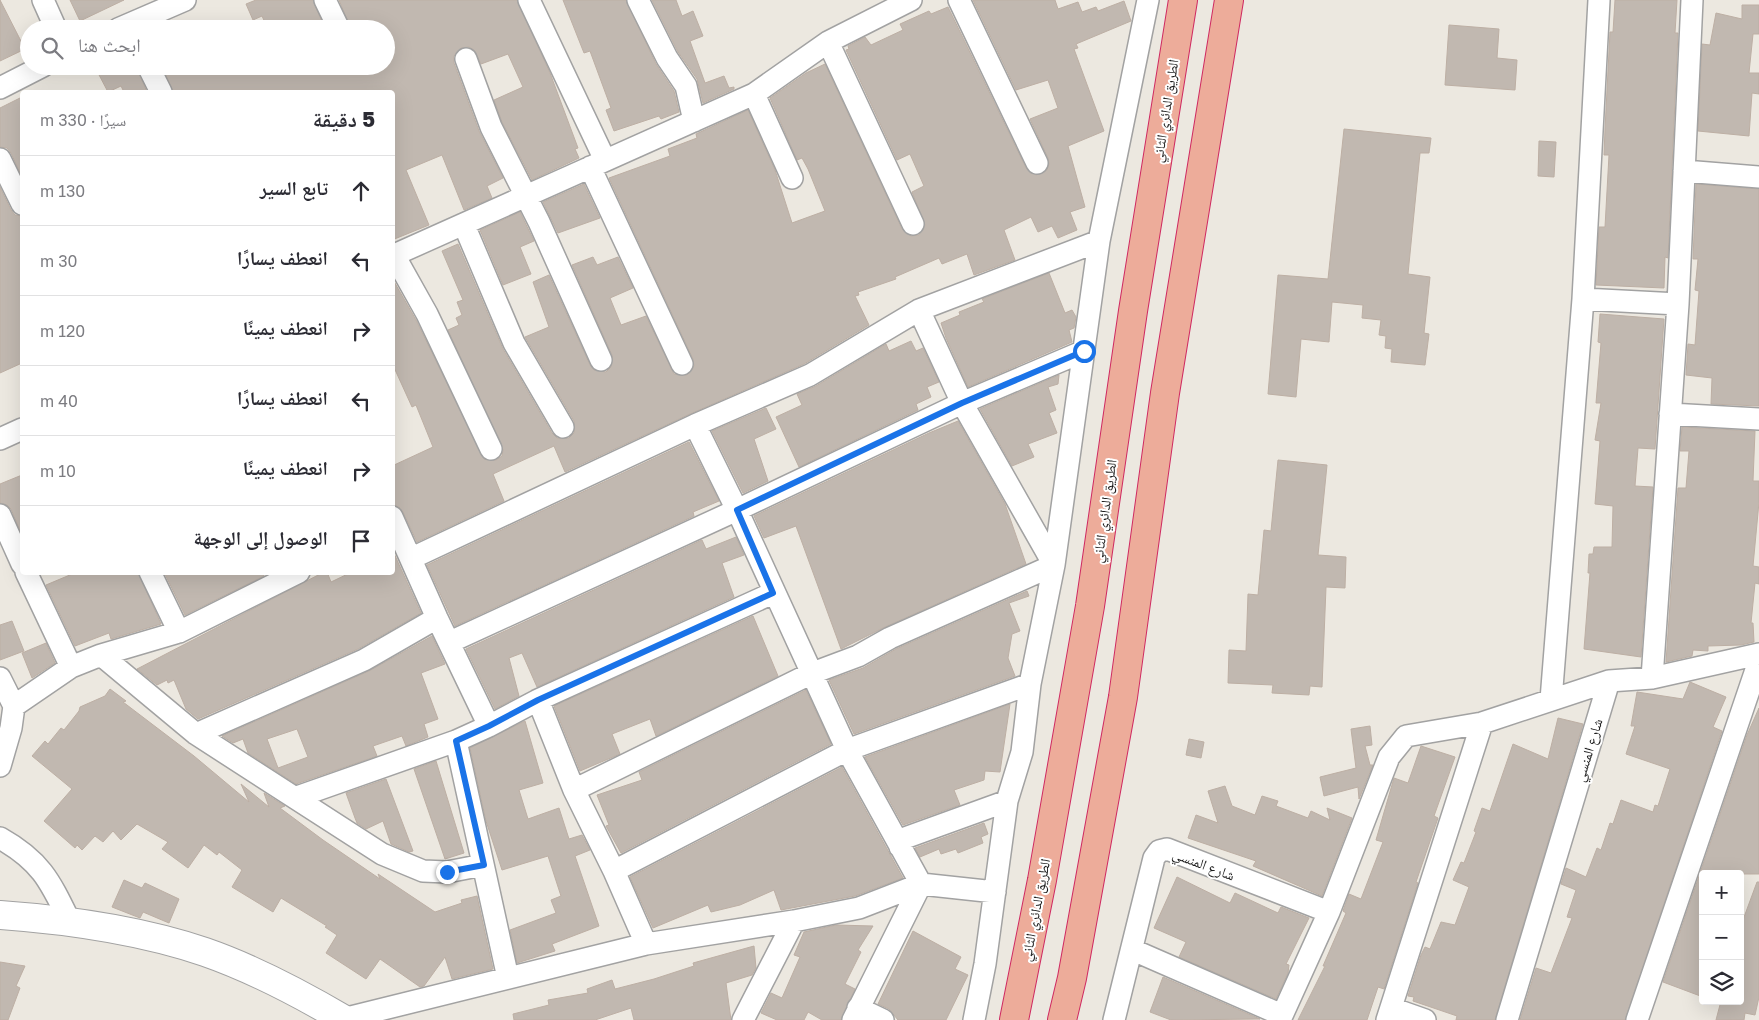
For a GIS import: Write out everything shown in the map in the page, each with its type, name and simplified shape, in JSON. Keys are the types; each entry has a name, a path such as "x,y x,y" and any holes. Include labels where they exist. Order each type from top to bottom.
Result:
{"highway":[{"name":"الطريق الدائري الثاني","path":"1014,1020 1042,880 1090,606 1133,311 1183,0"},
{"path":"1062,1020 1072,978 1124,697 1166,393 1229,0"}],"street":[{"path":"43,0 52,20"},
{"path":"141,20 185,0"},
{"path":"325,0 335,20"},
{"path":"529,0 682,364"},
{"path":"638,0 667,58 686,86 694,121"},
{"path":"395,255 754,94 828,42 911,0"},
{"path":"960,0 1037,163"},
{"path":"974,1020 995,892 1007,801 1022,752 1030,684 1054,564 1100,241 1148,0"},
{"path":"1551,700 1583,299 1599,0"},
{"path":"1652,678 1678,304 1692,0"},
{"path":"828,42 913,224"},
{"path":"466,59 491,127 539,222 601,360"},
{"path":"0,88 25,75"},
{"path":"152,75 160,90"},
{"path":"754,94 792,178"},
{"path":"0,159 20,200"},
{"path":"1684,171 1759,177"},
{"path":"464,225 514,344 563,427"},
{"path":"412,558 695,425 810,375 919,310 1100,241"},
{"path":"395,259 427,314 491,449"},
{"path":"1583,299 1678,304"},
{"path":"919,310 962,403 1054,564"},
{"path":"450,642 737,510 962,403 1084,351"},
{"path":"1670,414 1759,419"},
{"path":"695,425 737,510 810,674 847,750 921,884"},
{"path":"0,439 20,430"},
{"path":"0,515 20,560"},
{"path":"395,525 489,726"},
{"path":"574,790 810,674 858,656 890,638 1054,564"},
{"path":"27,575 71,667"},
{"path":"151,575 179,632"},
{"path":"14,706 71,667 179,632 286,576"},
{"path":"297,797 456,741 538,700 773,593"},
{"path":"196,734 364,660 437,618"},
{"path":"1133,950 1281,1018 1329,912 1389,757 1406,736 1482,723 1609,681 1652,678 1759,654"},
{"path":"101,656 196,734 297,797 382,854 413,868 447,872 484,865"},
{"path":"1637,1020 1759,661"},
{"path":"0,678 14,706 11,728 0,766"},
{"name":"شارع المنسي","path":"1508,1020 1609,681"},
{"path":"614,871 847,750 1030,684"},
{"path":"538,700 574,790 614,871 646,944"},
{"path":"1426,1020 1389,1014 1482,723"},
{"path":"456,741 508,978"},
{"path":"900,847 902,840 1007,801"},
{"path":"0,838 23,851 50,881 70,922"},
{"name":"شارع المنسي","path":"1114,1020 1133,950 1154,858 1159,851 1164,850 1329,912"},
{"path":"0,915 70,922 165,940 205,952 274,982 344,1019 646,944 794,921 859,908 921,884 995,892"},
{"path":"883,1020 856,1014 921,884"},
{"path":"743,1020 794,921"}],"building":[{"path":"0,0 20,39 20,51 0,61"},
{"path":"70,0 124,0 82,20 80,20"},
{"path":"256,0 313,0 321,20 264,20 262,16 253,20 246,4"},
{"path":"339,0 517,0 550,73 578,148 575,149 579,158 532,180 502,122 494,100 523,87 508,54 481,64 474,50 469,47 461,48 454,56 454,63 479,131 503,178 487,186 492,198 464,210 442,155 406,170 429,225 395,239 395,90 172,90 166,75 395,75 395,20 347,20"},
{"path":"563,0 626,0 656,64 674,91 679,112 661,119 659,116 614,131 606,110 611,108 590,51 584,53"},
{"path":"652,0 676,0 682,16 693,11 703,36 690,41 705,83 724,76 729,88 734,87 734,89 703,103 697,79 678,52"},
{"path":"973,0 1055,0 1058,9 1078,2 1082,12 1096,7 1098,11 1124,1 1131,21 1076,44 1078,48 1074,49 1104,131 1068,146 1085,207 1070,212 1077,230 1058,238 1052,226 1038,232 1031,217 1004,230 1015,260 974,275 967,254 942,264 939,258 895,277 896,279 858,292 859,295 855,296 869,325 804,364 565,472 554,446 493,474 504,501 417,542 403,512 399,507 395,506 395,465 433,447 416,405 412,407 395,370 395,283 416,320 484,459 496,460 502,456 503,450 448,330 459,325 456,318 462,315 457,302 463,300 442,251 458,244 503,349 552,433 557,438 569,438 574,433 574,421 525,337 549,327 533,282 549,275 590,365 594,370 606,372 611,367 612,355 572,265 593,257 597,265 618,257 633,288 610,298 621,325 646,316 674,374 687,375 694,366 693,359 609,178 670,156 668,149 697,138 696,134 748,110 775,170 792,223 825,211 808,169 802,158 797,160 770,98 806,73 825,64 902,229 911,236 919,235 925,225 912,192 924,186 910,154 897,160 846,50 849,49 848,46 865,37 871,45 903,30 900,24 929,11 931,14 948,7 1026,168 1036,175 1047,170 1049,164 1030,119 1058,108 1048,80 1016,90"},
{"path":"1615,0 1677,0 1675,33 1678,33 1668,258 1665,257 1664,288 1596,285 1599,227 1605,227 1609,155 1604,155 1605,129 1610,32 1613,32"},
{"path":"1742,5 1759,5 1759,34 1753,34 1749,73 1759,73 1759,94 1752,93 1749,136 1698,131 1702,44 1710,45 1716,13 1742,19"},
{"path":"1449,25 1499,29 1497,58 1517,60 1515,90 1445,85"},
{"path":"99,75 140,75 146,90 123,90 121,86 107,90"},
{"path":"20,98 20,173 11,153 7,148 0,147 0,108"},
{"path":"1344,129 1431,138 1429,153 1420,153 1408,274 1430,277 1424,333 1429,334 1425,365 1391,362 1392,349 1385,348 1386,336 1379,335 1381,320 1362,318 1363,305 1332,302 1329,342 1301,339 1296,397 1268,394 1278,275 1328,279"},
{"path":"1539,141 1556,142 1554,177 1538,176"},
{"path":"584,184 600,218 558,233 543,202"},
{"path":"1696,184 1759,189 1759,406 1711,404 1712,378 1686,375 1688,344 1695,345 1699,291 1695,290 1698,259 1693,259"},
{"path":"0,187 11,210 15,215 20,216 20,364 0,373"},
{"path":"520,212 534,241 520,247 531,274 503,285 480,230"},
{"path":"1049,273 1065,313 1072,310 1076,317 1074,328 1069,330 1072,342 968,387 941,323 960,315 959,312 984,302 982,299"},
{"path":"1600,314 1664,319 1655,449 1638,448 1635,486 1653,487 1641,657 1584,649 1590,573 1588,573 1589,554 1593,554 1594,547 1612,547 1613,506 1595,504 1600,441 1595,440 1601,403 1596,403 1601,343 1598,342"},
{"path":"911,341 916,351 923,348 939,382 927,387 931,397 916,404 918,410 799,467 776,417 802,405 797,394 816,386 886,344 889,351"},
{"path":"1059,375 1058,384 1048,387 1056,410 1049,413 1057,433 1028,444 1034,457 1012,466 980,409"},
{"path":"766,408 776,429 754,439 768,481 743,493 712,431"},
{"path":"958,421 1005,504 1026,564 885,627 841,649 796,526 764,538 754,516"},
{"path":"1682,427 1755,431 1753,481 1759,481 1759,502 1753,566 1759,567 1759,584 1755,583 1751,623 1753,623 1754,642 1741,645 1708,646 1708,651 1693,650 1692,656 1666,662 1678,488 1686,488 1689,451 1680,451"},
{"path":"689,442 719,501 693,512 694,516 455,626 427,565"},
{"path":"1278,460 1327,465 1318,555 1346,557 1345,588 1326,587 1322,687 1310,686 1309,695 1272,693 1273,685 1228,683 1229,650 1246,651 1248,594 1258,595 1264,530 1271,531"},
{"path":"20,476 20,530 11,509 7,505 0,503 0,484"},
{"path":"736,537 744,555 722,563 734,597 537,687 522,653 509,658 519,696 495,709 466,649 702,540 706,549"},
{"path":"395,556 421,613 358,649 198,719 186,709 174,680 168,683 167,680 157,685 137,669 318,575 328,575 331,582 346,575 395,575"},
{"path":"70,575 139,575 161,624 111,639 109,633 75,646 46,585"},
{"path":"165,575 264,575 264,576 185,615"},
{"path":"1027,591 1029,596 1009,603 1020,631 1012,634 1008,658 1015,676 854,734 829,680 863,668 896,649"},
{"path":"753,616 778,676 656,736 650,719 612,734 620,754 580,771 554,706"},
{"path":"12,621 24,651 0,660 0,625"},
{"path":"432,636 445,664 421,673 438,719 424,724 428,737 406,746 402,736 373,746 377,756 296,784 248,753 243,739 233,743 222,736 369,671","holes":["297,729 308,757 278,768 267,739"]},
{"path":"46,643 55,663 32,678 22,653"},
{"path":"1690,682 1726,697 1713,727 1722,731 1625,1020 1520,1020 1536,968 1551,973 1572,918 1567,917 1576,890 1561,884 1566,868 1586,877 1597,848 1601,850 1610,823 1613,824 1621,800 1653,812 1655,805 1658,806 1670,769 1626,754 1635,726 1631,726 1637,692 1683,699"},
{"path":"110,689 126,701 123,702 194,756 249,802 241,784 269,807 264,793 285,806 280,808 323,840 380,879 378,874 435,912 462,903 461,900 477,896 493,969 452,979 445,957 424,986 420,987 380,959 366,979 326,953 337,935 325,927 327,926 281,898 273,912 232,887 242,870 219,852 217,855 204,845 188,868 162,849 168,842 137,824 121,840 113,831 103,842 95,836 82,850 77,845 75,848 44,821 72,789 32,756 45,741 48,744 61,728 64,730 80,707 105,696"},
{"path":"806,690 831,744 621,853 606,826 609,825 597,795 642,780 639,772"},
{"path":"1010,704 1000,772 985,771 984,780 954,790 960,805 903,825 865,757"},
{"path":"1759,708 1759,874 1744,874 1744,870 1701,870 1747,735"},
{"path":"1558,718 1583,724 1495,1020 1456,1020 1457,1016 1413,1001 1414,997 1408,996 1421,955 1425,947 1430,949 1441,922 1455,925 1469,887 1453,880 1461,862 1464,863 1476,832 1474,831 1482,808 1490,811 1513,744 1548,759"},
{"path":"525,721 543,783 519,790 528,819 559,808 569,839 582,835 590,850 575,856 599,926 552,944 555,951 517,963 510,930 556,913 551,900 561,896 548,856 502,870 486,821 470,748"},
{"path":"1370,726 1372,745 1365,746 1370,765 1373,765 1359,799 1358,787 1324,796 1320,777 1356,768 1351,729"},
{"path":"1189,739 1204,742 1201,758 1186,755"},
{"path":"1421,746 1455,757 1434,816 1438,818 1416,882 1418,883 1384,989 1378,987 1367,1020 1298,1020 1325,966 1323,966 1346,913 1343,911 1349,894 1361,899 1383,842 1376,840 1394,778 1408,783"},
{"path":"436,761 464,853 445,859 414,769"},
{"path":"842,767 903,878 855,896 781,910 774,890 740,905 711,912 708,905 653,928 630,877"},
{"path":"386,779 413,851 409,852 391,844 383,821 366,829 357,823 355,818 346,793"},
{"path":"1225,786 1232,806 1255,815 1262,796 1278,801 1276,806 1308,818 1311,811 1330,820 1327,808 1352,818 1322,896 1253,866 1256,861 1188,838 1196,815 1218,823 1208,791"},
{"path":"984,823 988,834 981,837 983,843 958,853 956,849 941,854 939,849 920,857 915,848"},
{"path":"1699,876 1699,996 1663,982"},
{"path":"1177,877 1230,903 1235,893 1278,913 1281,907 1309,918 1286,964 1289,965 1288,973 1276,999 1179,957 1186,942 1154,928"},
{"path":"124,880 142,888 145,883 179,899 169,923 143,912 140,918 112,907"},
{"path":"1757,882 1759,882 1759,997 1755,1015 1745,1013 1744,1020 1716,1020 1720,1005 1744,1005 1744,917"},
{"path":"836,925 873,926 858,950 861,952 845,984 855,989 841,1020 822,1020 808,1012 804,1020 777,1020 761,1013 771,993 782,998 800,957 794,955 804,932"},
{"path":"913,931 961,957 955,969 968,975 946,1020 898,1020 889,1009 878,1004"},
{"path":"754,946 756,968 752,975 726,983 731,1020 634,1020 631,1008 595,1020 514,1020 513,1014 549,1005 548,1000 588,993 587,989 612,980 615,989 654,979 694,966 693,963"},
{"path":"0,962 25,966 16,986 20,988 8,1020 0,1020"},
{"path":"1163,977 1260,1019 1171,1020 1150,1012"}],"route":[{"path":"447,872 484,865 456,741 538,700 773,593 737,510 962,403 1084,351"}]}
